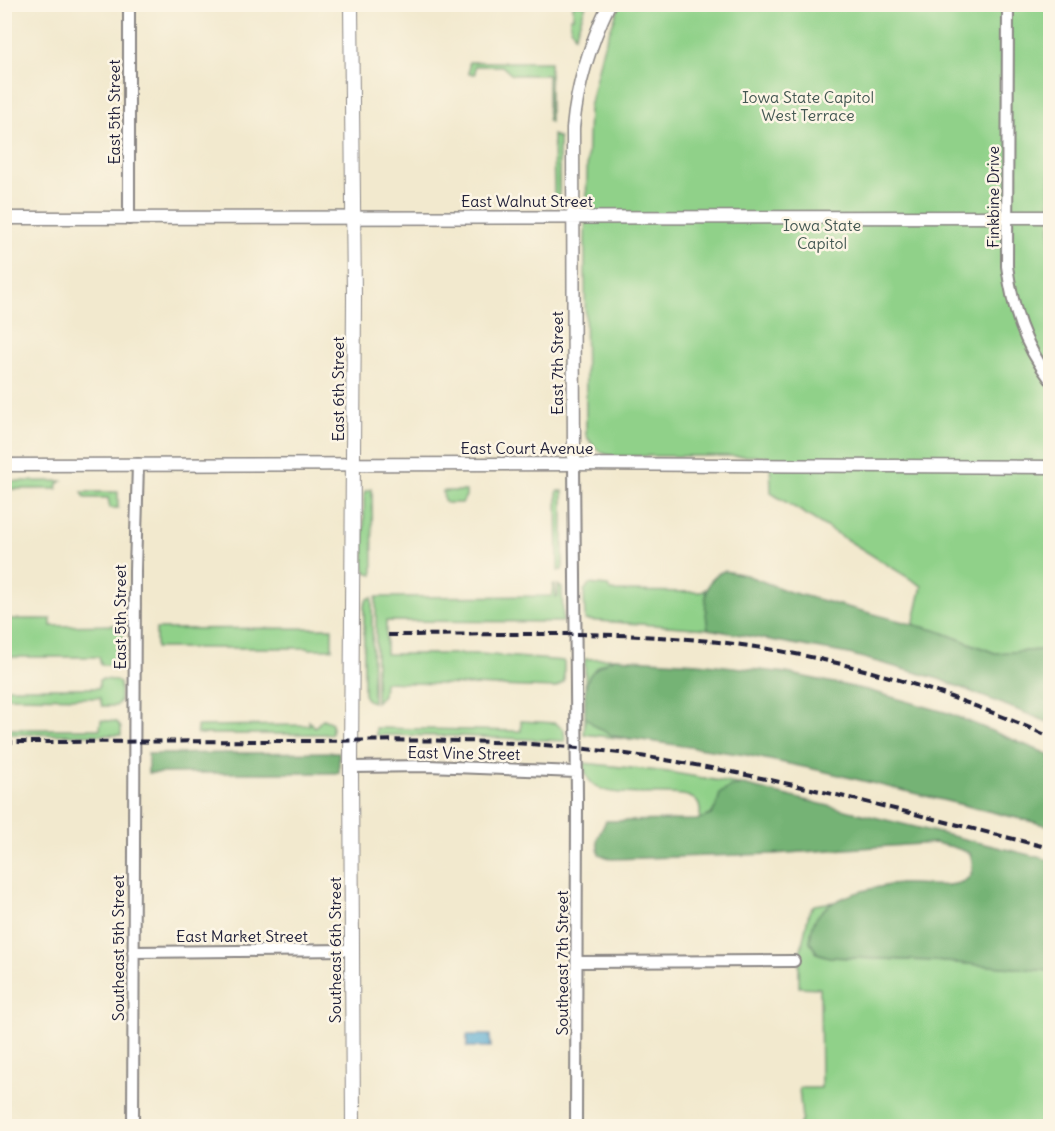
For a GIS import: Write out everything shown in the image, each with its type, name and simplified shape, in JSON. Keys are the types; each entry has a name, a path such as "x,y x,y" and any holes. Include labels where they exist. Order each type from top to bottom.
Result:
{"main road":[{"name":"East 6th Street","path":"351,4 354,217 351,770"},
{"name":"Southeast 6th Street","path":"351,770 353,1126"}],"street":[{"name":"East 5th Street","path":"129,4 129,219"},
{"name":"East 7th Street","path":"577,799 573,217 575,105 590,47 609,4"},
{"name":"Finkbine Drive","path":"1008,4 1007,266 1016,314 1024,337 1050,379"},
{"name":"East Walnut Street","path":"4,218 1050,217"},
{"name":"East 5th Street","path":"133,770 138,464"},
{"name":"East Court Avenue","path":"4,465 574,464 1050,467"},
{"name":"East Vine Street","path":"351,770 462,767 576,772"},
{"name":"Southeast 5th Street","path":"133,770 133,1126"},
{"name":"Southeast 7th Street","path":"576,1126 577,799"},
{"name":"East Market Street","path":"133,952 351,950"},
{"path":"577,962 794,961"}],"green space":[{"path":"573,5 586,5 575,36 570,25"},
{"name":"Iowa State Capitol","path":"620,5 1050,5 1050,655 1041,650 995,653 938,631 913,625 922,586 771,493 770,456 612,456 600,451 586,435 585,239 589,107 603,48"},
{"path":"469,62 550,62 550,122 548,121 548,75 512,75 502,66 475,66 475,74 469,74"},
{"path":"553,135 559,138 559,197 554,197"},
{"path":"4,481 62,481 58,484 57,489 5,489"},
{"path":"372,489 373,575 366,572 364,565 364,496 365,491"},
{"path":"443,491 466,491 466,496 462,503 447,503 444,501"},
{"path":"557,491 563,491 563,566 562,570 558,571"},
{"path":"82,492 118,492 118,508 110,508 108,498 85,498"},
{"path":"724,571 746,575 790,592 938,631 995,653 1041,650 1050,655 1050,723 939,679 849,654 708,629 706,595 711,581"},
{"path":"589,584 608,586 611,591 702,592 705,589 708,629 585,620 584,591"},
{"path":"553,585 555,585 556,597 558,596 558,585 562,588 563,622 386,621 386,654 480,654 564,661 564,682 555,688 384,682 383,695 376,702 376,597 552,596"},
{"path":"372,597 373,702 367,700 364,694 364,606 367,599"},
{"path":"4,619 51,619 51,626 123,625 122,656 110,665 101,665 99,657 5,657"},
{"path":"332,628 332,649 156,648 156,629"},
{"path":"615,658 596,668 585,688 585,659"},
{"path":"615,658 698,663 786,673 867,690 948,713 1050,755 1050,826 746,755 613,736 596,727 585,717 585,696 591,674 596,668"},
{"path":"99,680 115,680 120,683 120,701 116,706 102,706 100,698 5,697 5,688 99,688"},
{"path":"585,717 608,732 634,740 584,734"},
{"path":"323,719 332,723 332,734 197,734 197,726 309,725 309,721 315,727"},
{"path":"101,720 117,722 121,728 121,735 5,734 5,729 100,729"},
{"path":"521,721 555,723 564,730 565,741 376,735 376,728 521,731"},
{"path":"339,752 339,773 148,773 148,754"},
{"path":"584,763 669,772 743,785 730,787 711,815 699,820 699,804 688,796 625,794 605,790 590,781"},
{"path":"743,785 1050,860 1050,971 934,961 829,957 817,953 810,942 814,923 821,912 841,899 888,885 948,885 968,879 972,869 970,853 953,847 935,843 773,854 611,859 599,854 597,839 606,821 697,820 711,815 720,793 730,787"},
{"path":"834,902 817,919 810,942 817,953 829,957 934,961 1050,971 1050,1126 799,1126 802,1119 799,1088 821,1088 820,988 799,987 799,958 809,912 814,905"}],"water":[{"path":"467,1035 490,1035 491,1047 467,1047"}],"railway":[{"path":"388,635 610,635 698,640 782,651 900,680 976,706 1050,737"},
{"path":"4,742 412,740 512,743 578,748 697,765 757,777 1050,848"}],"park label":[{"name":"Iowa State Capitol West Terrace","path":"808,106"}]}
